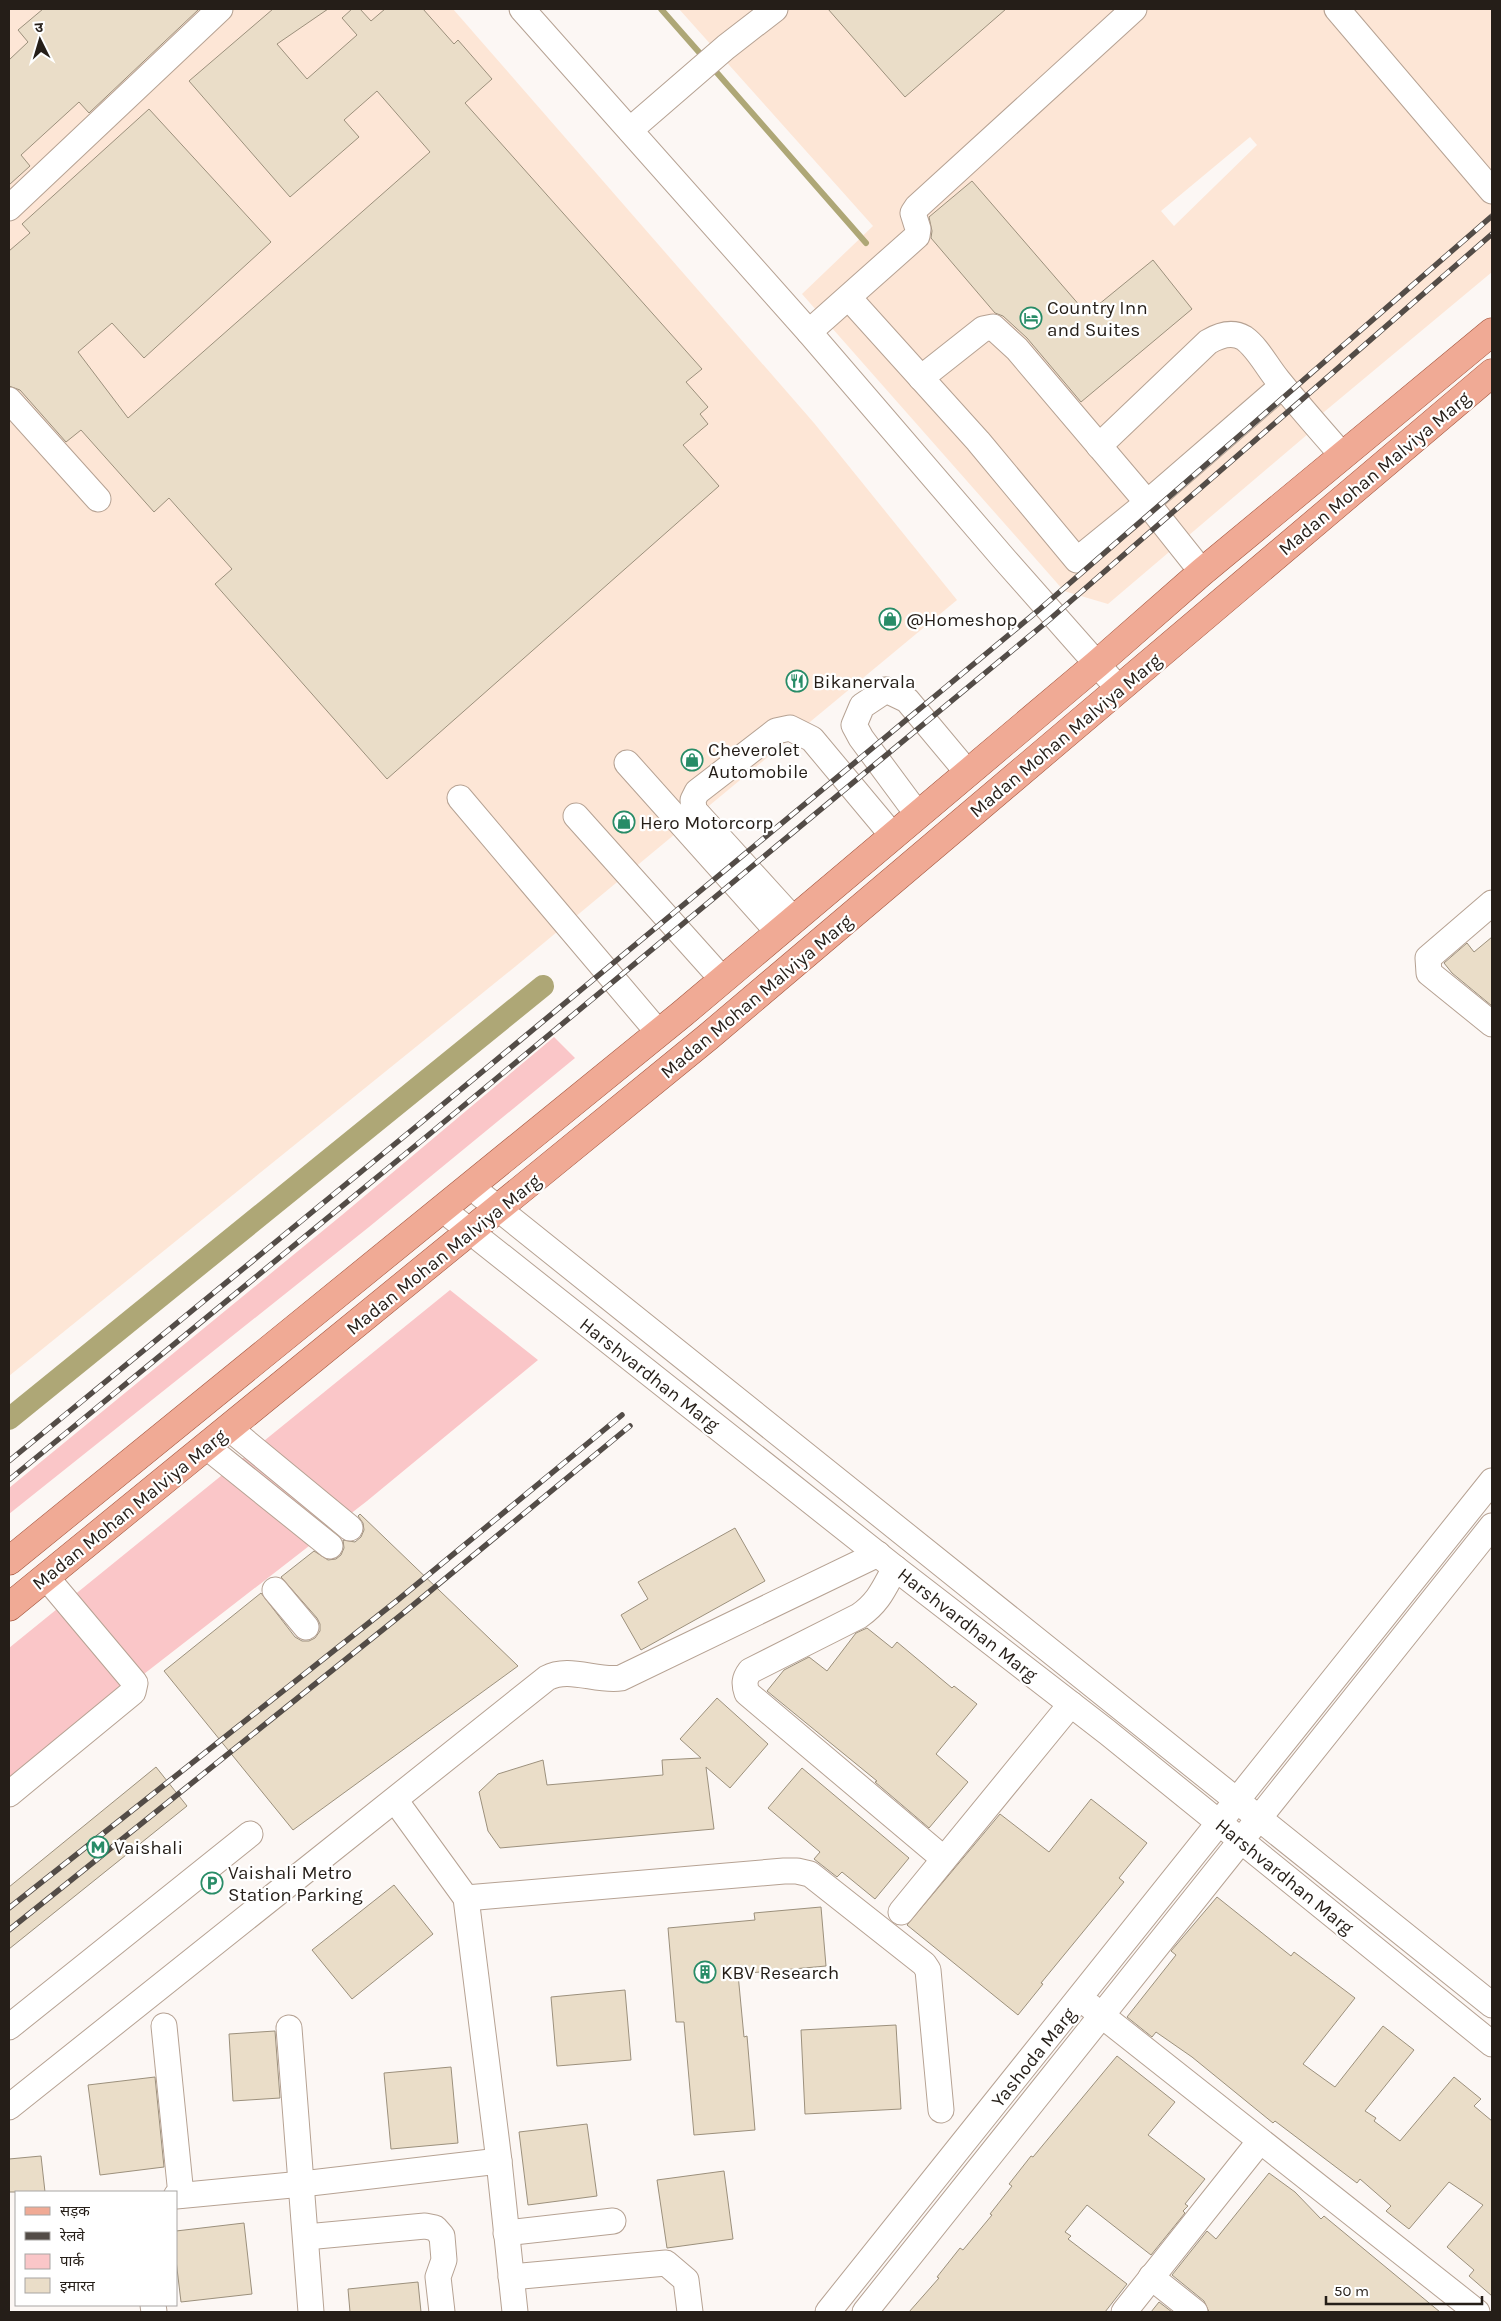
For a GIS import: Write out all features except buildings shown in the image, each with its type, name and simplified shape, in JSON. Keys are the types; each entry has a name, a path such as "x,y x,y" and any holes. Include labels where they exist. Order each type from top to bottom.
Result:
{"main road":[{"name":"Madan Mohan Malviya Marg","path":"9,1561 786,926 1097,664 1202,572 1492,332"},
{"name":"Madan Mohan Malviya Marg","path":"9,1607 715,1031 1492,373"}],"street":[{"path":"9,208 220,9"},
{"path":"522,9 809,332 1119,689"},
{"path":"630,130 726,47 775,9"},
{"path":"809,332 850,298 917,236 918,229 913,213 917,207 1134,9"},
{"path":"1337,9 1492,192"},
{"path":"850,298 1077,560 1147,503 1282,386"},
{"path":"921,378 983,329 992,327 1017,349 1147,503 1202,572"},
{"path":"1099,446 1208,342 1218,336 1231,334 1243,338 1254,348 1282,386 1343,456"},
{"path":"9,400 98,499"},
{"path":"918,815 861,738 854,725 862,706 886,690 907,700 968,773"},
{"path":"786,926 694,810 694,800 697,792 776,731 790,728 812,739 892,836"},
{"path":"627,763 786,926"},
{"path":"460,798 658,1032"},
{"path":"576,816 722,979"},
{"path":"1492,903 1428,958 1429,973 1492,1024"},
{"name":"Harshvardhan Marg","path":"470,1186 1492,2005"},
{"name":"Harshvardhan Marg","path":"442,1208 1070,1704 1492,2044"},
{"path":"229,1428 350,1528"},
{"path":"207,1447 330,1546"},
{"name":"Yashoda Marg","path":"828,2312 1220,1824 1492,1481"},
{"name":"Yashoda Marg","path":"865,2312 1492,1526"},
{"path":"9,2107 554,1675 562,1673 610,1679 621,1678 887,1561"},
{"path":"887,1561 878,1601 872,1607 859,1616 750,1671 744,1686 747,1693 944,1860"},
{"path":"9,1794 133,1692 135,1687 135,1683 46,1577"},
{"path":"274,1590 306,1627"},
{"path":"901,1912 1070,1704"},
{"path":"395,1800 466,1898 499,2161 515,2312"},
{"path":"9,2028 250,1834"},
{"path":"466,1898 797,1870 810,1874 924,1964 928,1970 941,2110"},
{"path":"1080,1998 1477,2312"},
{"path":"164,2026 179,2195 302,2184 499,2161"},
{"path":"290,2028 311,2312"},
{"path":"1124,2312 1260,2141"},
{"path":"506,2233 613,2221"},
{"path":"306,2237 425,2226 435,2228 442,2236 444,2260 438,2277 442,2312"},
{"path":"512,2277 666,2263 676,2269 686,2280 690,2312"},
{"path":"1152,2277 1195,2312"}],"shaded area":[{"path":"9,9 453,9 814,423 957,600 516,966 9,1376"},
{"path":"679,9 1492,9 1492,272 1318,417 1322,422 1108,604 1064,591 802,294 873,226","holes":["1250,137 1257,145 1174,226 1161,211"]}],"green space":[{"path":"554,1037 575,1058 369,1227 9,1514 9,1488 342,1215"},
{"path":"450,1290 538,1360 367,1501 104,1705 9,1782 9,1648"}],"waterway":[{"path":"661,9 705,59"},
{"path":"711,66 866,243"},
{"path":"9,1419 543,986"}],"railway":[{"path":"9,1461 418,1125 1040,609 1492,216"},
{"path":"9,1480 1049,620 1492,234"},
{"path":"9,1908 399,1599 622,1415"},
{"path":"9,1930 406,1611 630,1426"}],"place":[{"name":"Country Inn and Suites","path":"1031,318"},
{"name":"@Homeshop","path":"890,619"},
{"name":"Bikanervala","path":"797,681"},
{"name":"Cheverolet Automobile","path":"692,760"},
{"name":"Hero Motorcorp","path":"624,822"},
{"name":"Vaishali","path":"98,1847"},
{"name":"Vaishali Metro Station Parking","path":"212,1883"},
{"name":"KBV Research","path":"705,1972"}]}
